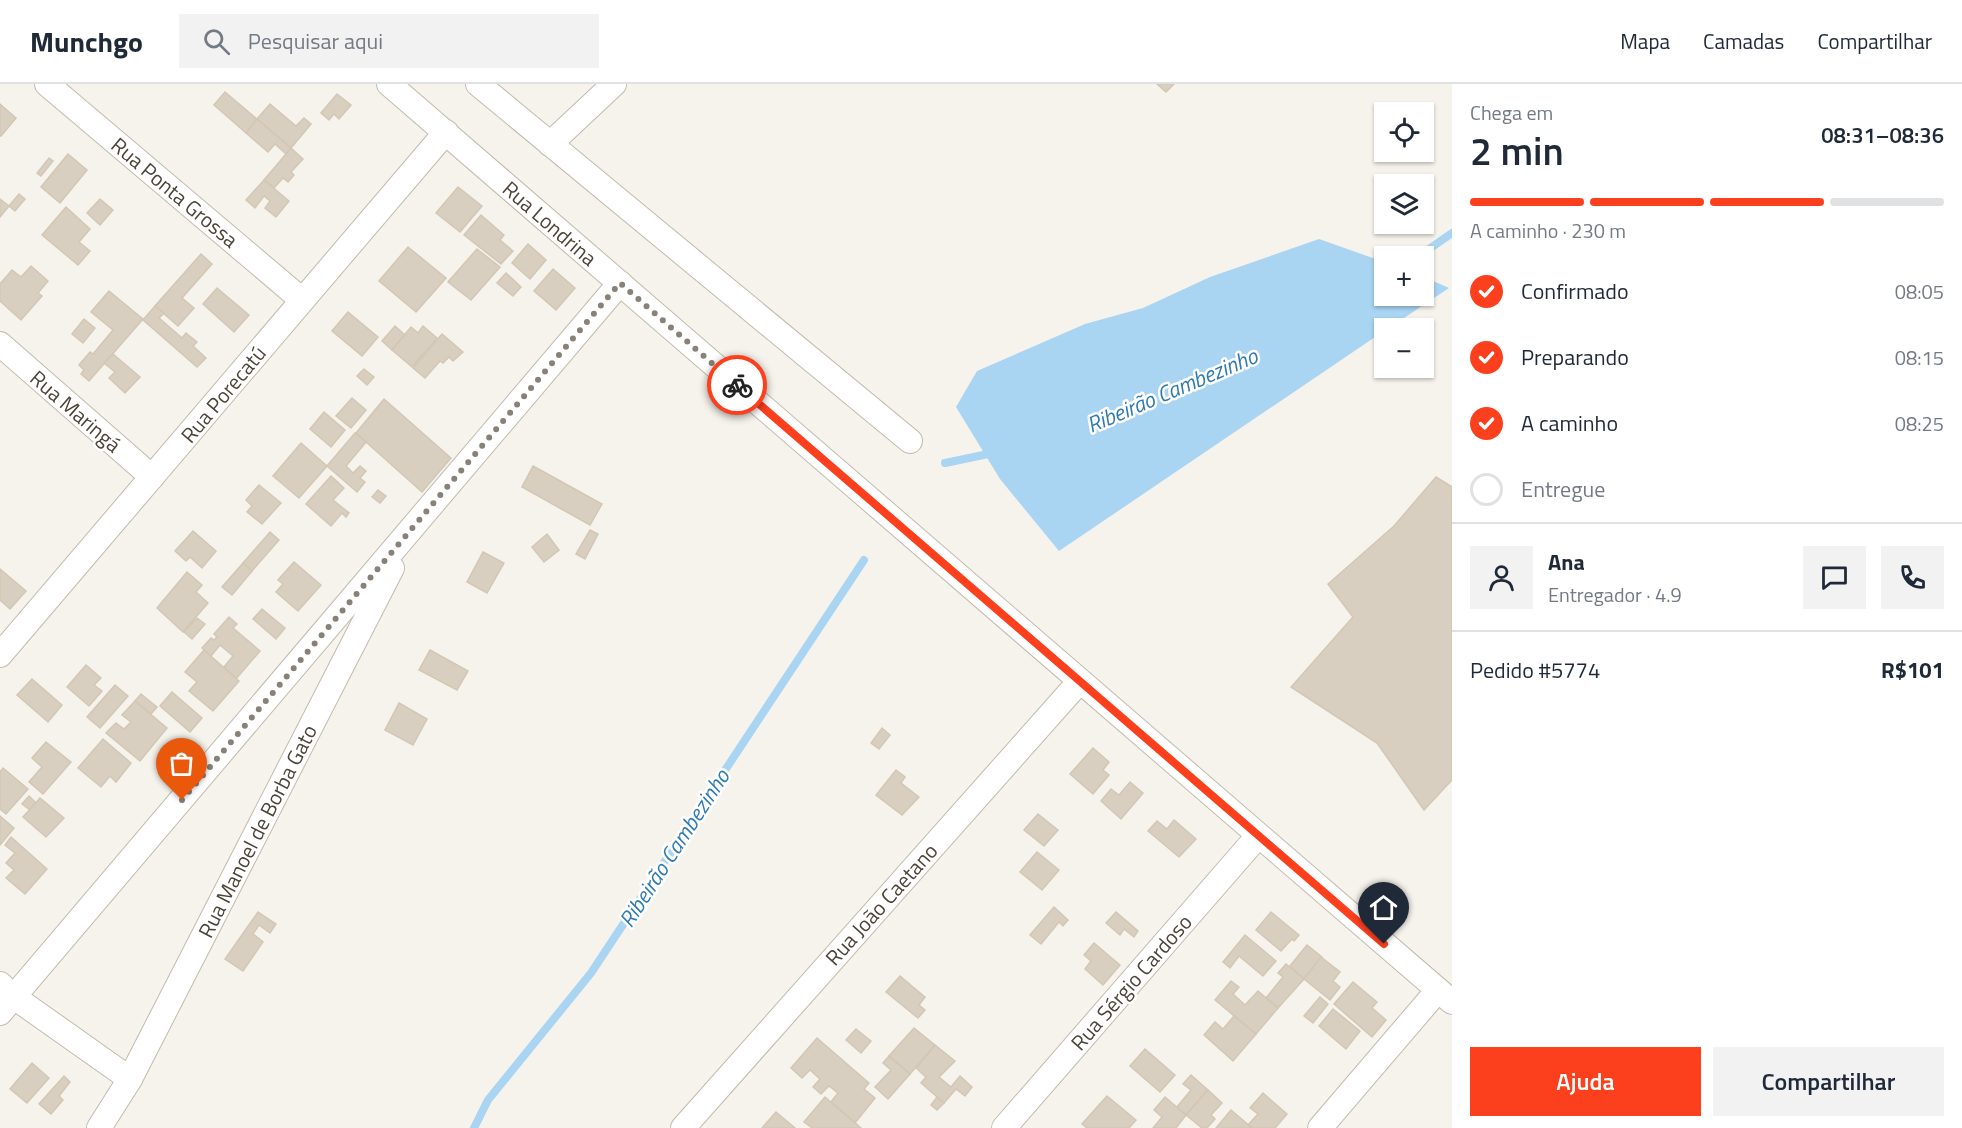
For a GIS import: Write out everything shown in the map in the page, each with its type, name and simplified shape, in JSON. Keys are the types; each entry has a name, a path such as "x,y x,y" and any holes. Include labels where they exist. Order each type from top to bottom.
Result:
{"street":[{"name":"Rua Ponta Grossa","path":"47,84 302,300"},
{"name":"Rua Londrina","path":"389,84 1445,996"},
{"path":"478,84 910,441"},
{"path":"550,144 614,84"},
{"name":"Rua Porecatú","path":"0,655 446,132"},
{"path":"130,1079 5,998 411,531 620,283"},
{"name":"Rua Maringá","path":"0,345 152,477"},
{"name":"Rua Manoel de Borba Gato","path":"99,1128 130,1079 411,531"},
{"name":"Rua João Caetano","path":"683,1128 1080,681"},
{"name":"Rua Sérgio Cardoso","path":"1004,1128 1258,836"},
{"path":"1320,1128 1445,996"}],"water":[{"path":"1319,239 1374,258 1374,306 1422,306 1404,318 1374,318 1374,338 1059,551 1000,479 956,407 977,371 1085,324 1143,308 1210,277"},
{"path":"1434,281 1449,288 1434,298"}],"building":[{"path":"1157,84 1174,84 1166,92"},
{"path":"225,92 257,119 246,133 214,105"},
{"path":"337,94 351,105 339,119 334,114 329,120 321,113"},
{"path":"0,104 16,118 1,136 0,136"},
{"path":"270,104 296,126 304,118 311,124 291,148 257,119"},
{"path":"257,119 291,148 286,154 275,144 268,152 246,133"},
{"path":"291,148 303,159 291,172 294,175 288,182 283,178 274,188 264,180"},
{"path":"68,154 87,170 60,203 41,187"},
{"path":"49,158 53,161 41,176 37,173"},
{"path":"264,180 289,201 276,217 265,208 270,201 264,196 255,208 246,200"},
{"path":"458,187 482,206 460,232 436,213"},
{"path":"19,194 25,199 15,211 9,206"},
{"path":"0,199 9,206 0,217"},
{"path":"100,199 113,210 100,225 87,213"},
{"path":"66,207 90,229 79,242 90,251 78,265 42,235"},
{"path":"481,215 504,235 500,240 513,251 501,264 464,235"},
{"path":"528,244 546,260 530,279 512,263"},
{"path":"408,247 446,278 416,312 379,281"},
{"path":"477,249 500,267 471,300 448,282"},
{"path":"201,254 212,264 182,298 194,308 178,326 155,306"},
{"path":"31,266 48,281 38,293 42,296 21,320 0,301 0,284 12,270 21,277"},
{"path":"553,269 575,288 556,310 534,291"},
{"path":"506,273 521,287 513,296 497,283"},
{"path":"217,288 249,315 234,332 203,304"},
{"path":"109,291 143,319 89,381 81,374 84,370 79,365 90,352 93,354 113,330 91,312"},
{"path":"155,306 164,313 159,318 182,338 186,333 197,342 193,346 206,358 197,367 143,320"},
{"path":"348,312 378,337 362,356 332,331"},
{"path":"84,319 95,328 83,343 72,334"},
{"path":"395,326 405,335 392,350 382,341"},
{"path":"423,326 437,338 412,367 392,350 411,327 418,333"},
{"path":"442,334 463,352 453,361 449,357 443,363 440,361 425,378 413,368"},
{"path":"113,354 140,377 125,393 109,378 115,372 104,363"},
{"path":"364,369 374,377 367,385 357,376"},
{"path":"352,398 366,410 351,428 336,416"},
{"path":"384,399 451,458 422,492 356,433"},
{"path":"324,412 345,430 331,447 310,429"},
{"path":"355,433 366,442 346,466 353,473 360,466 366,471 360,478 365,482 357,492 327,466"},
{"path":"301,443 327,466 299,498 273,476"},
{"path":"533,466 602,504 590,525 522,487"},
{"path":"331,476 344,488 333,500 349,513 346,517 342,513 331,526 306,504"},
{"path":"1436,477 1452,487 1452,780 1424,810 1377,743 1291,687 1353,617 1328,584 1394,526"},
{"path":"259,485 281,503 262,524 247,512 252,506 246,500"},
{"path":"378,490 386,496 380,503 372,497"},
{"path":"590,530 598,534 585,559 576,554"},
{"path":"193,531 216,551 202,568 190,557 186,561 175,551"},
{"path":"270,532 279,540 252,571 243,563"},
{"path":"547,534 559,550 544,562 532,547"},
{"path":"483,552 504,563 487,593 467,582"},
{"path":"294,562 321,585 298,611 276,592 283,584 278,580"},
{"path":"243,563 252,571 232,595 222,587"},
{"path":"0,569 26,591 10,609 0,600"},
{"path":"187,572 202,585 196,592 208,603 183,632 157,608"},
{"path":"262,609 285,628 276,639 253,619"},
{"path":"229,617 237,624 233,628 260,651 236,679 224,667 233,656 220,645 211,656 202,648 211,638 214,640 217,637 214,634"},
{"path":"197,618 205,624 192,639 184,632"},
{"path":"204,650 239,681 213,711 189,691 197,682 185,672"},
{"path":"430,650 468,671 457,690 419,670"},
{"path":"86,665 101,678 94,685 102,691 89,706 67,687"},
{"path":"32,679 62,705 48,722 17,695"},
{"path":"115,685 128,696 100,728 87,717"},
{"path":"172,692 202,718 190,732 160,706"},
{"path":"141,694 157,707 151,714 135,701"},
{"path":"135,701 167,728 140,761 106,733 116,723 124,729 131,722 122,715"},
{"path":"399,703 427,719 413,745 385,730"},
{"path":"882,728 890,735 879,749 871,743"},
{"path":"103,739 131,763 116,782 110,776 101,787 78,768"},
{"path":"46,742 71,762 43,794 29,782 42,767 32,758"},
{"path":"1093,748 1109,762 1103,770 1109,775 1093,794 1070,774"},
{"path":"3,768 28,789 6,814 0,809 0,772"},
{"path":"896,770 905,777 901,783 919,797 902,815 876,795"},
{"path":"1130,782 1143,793 1121,819 1101,801 1111,789 1119,795"},
{"path":"29,796 36,803 30,810 22,804"},
{"path":"40,798 64,818 46,837 23,817"},
{"path":"1038,814 1058,830 1044,846 1024,830"},
{"path":"0,816 14,828 0,845"},
{"path":"1174,820 1196,839 1179,857 1148,831 1157,821 1167,829"},
{"path":"11,837 47,869 25,894 6,878 14,870 6,863 15,853 5,845"},
{"path":"1037,852 1059,870 1042,890 1020,872"},
{"path":"1054,907 1068,920 1063,926 1059,922 1041,944 1030,935"},
{"path":"258,912 276,924 270,933 259,925 253,934 263,942 243,971 225,959"},
{"path":"1116,912 1138,931 1134,937 1124,929 1120,935 1106,923"},
{"path":"1271,912 1299,935 1281,951 1256,930"},
{"path":"1245,935 1276,961 1263,976 1239,956 1230,968 1223,962"},
{"path":"1094,943 1120,965 1103,985 1085,969 1091,961 1084,955"},
{"path":"1307,945 1322,957 1304,979 1290,966"},
{"path":"1321,957 1340,972 1333,981 1340,987 1330,1000 1304,979"},
{"path":"1286,964 1304,979 1278,1008 1266,998 1283,977 1278,973"},
{"path":"900,976 925,997 919,1005 925,1010 918,1018 886,992"},
{"path":"1231,981 1239,987 1233,994 1245,1005 1258,991 1278,1008 1256,1034 1215,1000"},
{"path":"1353,982 1377,1002 1372,1008 1386,1020 1372,1037 1334,1004"},
{"path":"1320,997 1328,1004 1313,1023 1304,1016"},
{"path":"1333,1009 1360,1031 1346,1049 1319,1026"},
{"path":"1234,1016 1256,1034 1233,1061 1204,1035 1215,1022 1223,1029"},
{"path":"914,1028 935,1045 910,1074 889,1056"},
{"path":"856,1029 871,1041 861,1053 846,1040"},
{"path":"817,1038 869,1083 864,1089 875,1098 855,1123 831,1102 838,1093 829,1086 821,1094 813,1087 820,1079 810,1070 802,1078 791,1068"},
{"path":"935,1045 955,1061 939,1077 951,1087 960,1076 972,1087 965,1096 956,1089 944,1103 921,1083 926,1077 916,1068"},
{"path":"1145,1049 1175,1075 1160,1092 1130,1066"},
{"path":"889,1056 910,1074 888,1099 875,1087 891,1070 883,1063"},
{"path":"32,1063 49,1078 27,1103 10,1089"},
{"path":"1191,1075 1208,1090 1186,1115 1177,1107 1191,1090 1183,1084"},
{"path":"64,1076 70,1082 59,1096 63,1100 51,1114 39,1104"},
{"path":"1208,1090 1222,1103 1211,1115 1215,1119 1207,1128 1202,1128 1186,1115"},
{"path":"1263,1093 1287,1114 1275,1128 1252,1128 1248,1125 1258,1114 1250,1108"},
{"path":"1107,1096 1136,1120 1129,1128 1087,1128 1082,1124"},
{"path":"825,1097 861,1128 812,1128 804,1122"},
{"path":"937,1097 944,1103 937,1110 931,1105"},
{"path":"1165,1097 1186,1115 1176,1128 1153,1128 1162,1117 1154,1110"},
{"path":"1231,1110 1252,1128 1216,1128"},
{"path":"776,1112 795,1128 762,1128"}],"waterway":[{"name":"Ribeirão Cambezinho","path":"1433,246 1452,233"},
{"name":"Ribeirão Cambezinho","path":"945,463 993,453"},
{"name":"Ribeirão Cambezinho","path":"474,1128 488,1100 591,973 864,560"}],"way so far":[{"path":"182,800 620,283 737,385"}],"route":[{"path":"737,385 1384,944"}]}
